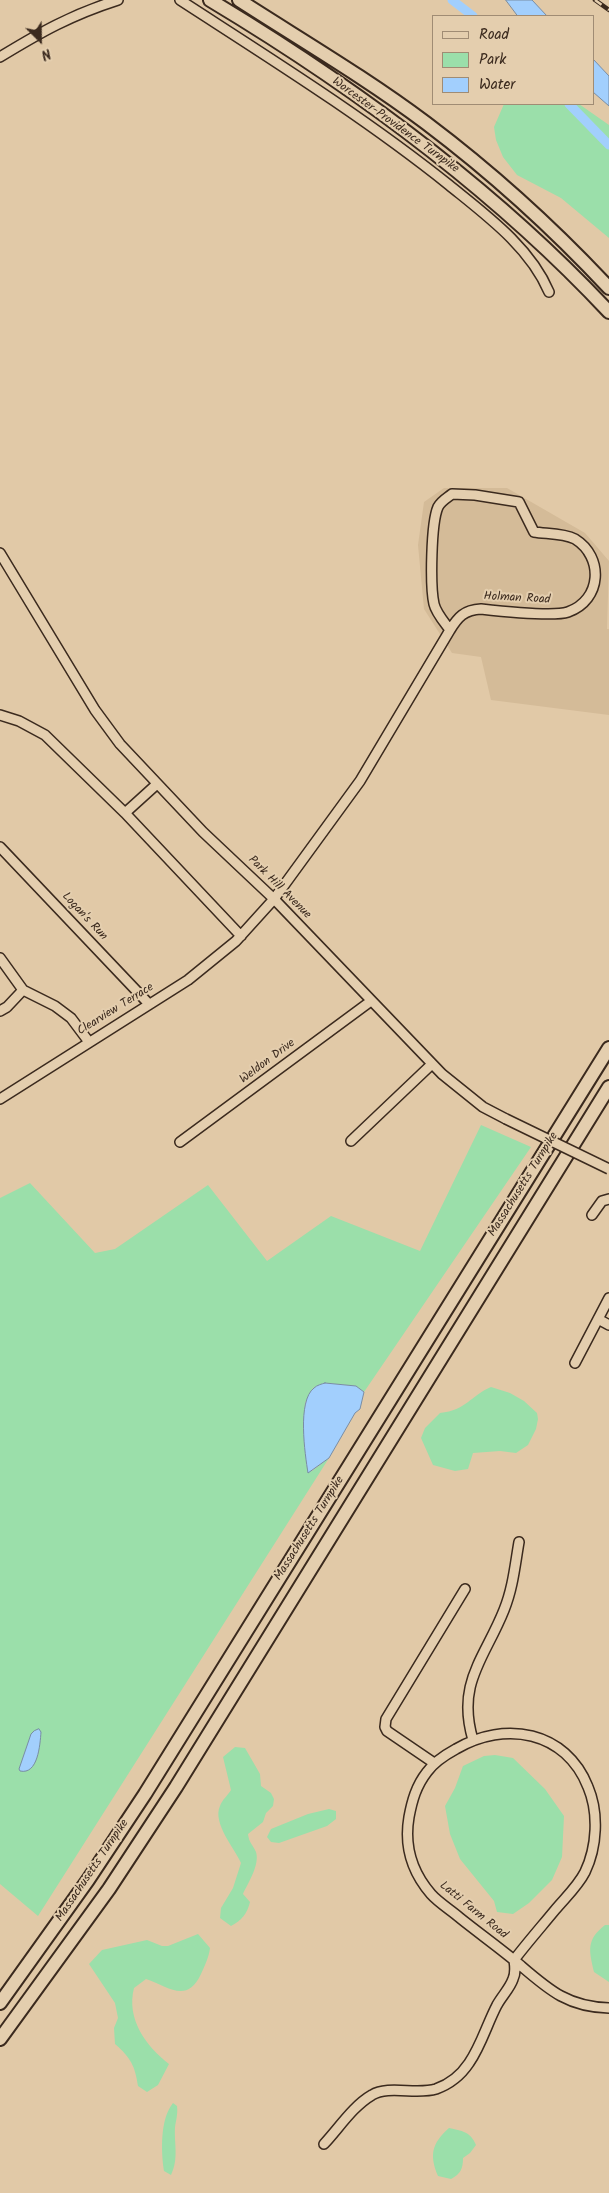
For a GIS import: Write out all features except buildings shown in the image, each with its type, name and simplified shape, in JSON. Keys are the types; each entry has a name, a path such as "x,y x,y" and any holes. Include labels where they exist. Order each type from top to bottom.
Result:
{"highway":[{"name":"Worcester-Providence Turnpike","path":"210,0 321,72 412,135 462,174 541,244 609,312"},
{"name":"Worcester-Providence Turnpike","path":"239,0 390,98 458,148 578,255 609,288"},
{"name":"Massachusetts Turnpike","path":"0,2003 88,1880 160,1771 609,1048"},
{"name":"Massachusetts Turnpike","path":"0,2039 103,1896 176,1787 609,1087"}],"street":[{"path":"0,57 57,23 86,10 118,0"},
{"path":"180,0 346,109 431,171 475,206 525,252 536,266 549,292"},
{"name":"Holman Road","path":"274,899 360,781 460,616 474,610 558,614 573,610 587,598 596,581 594,567 589,555 581,544 570,537 534,532 519,502 484,496 452,494 438,508 432,568 434,604 450,630"},
{"name":"Park Hill Avenue","path":"0,553 95,710 120,744 157,784 274,899 432,1064 476,1102 506,1119 609,1169"},
{"path":"0,715 19,721 44,735 125,813 241,936"},
{"path":"125,813 157,784"},
{"name":"Logan's Run","path":"0,847 149,1004"},
{"name":"Clearview Terrace","path":"0,1099 188,980 241,936 274,899"},
{"path":"0,958 23,990 55,1006 71,1018 89,1042"},
{"path":"0,1011 7,1007 23,990"},
{"name":"Weldon Drive","path":"180,1142 372,1001"},
{"path":"351,1141 432,1064"},
{"path":"592,1215 602,1201 609,1199"},
{"path":"575,1363 609,1298"},
{"path":"598,1319 609,1325"},
{"path":"473,1740 466,1707 470,1686 476,1667 504,1610 511,1590 519,1542"},
{"path":"434,1763 387,1732 385,1727 386,1720 465,1588"},
{"name":"Latti Farm Road","path":"514,1960 584,1873 590,1861 594,1842 594,1802 587,1783 567,1755 550,1743 531,1736 507,1732 486,1735 473,1740 434,1763 420,1783 411,1805 406,1836 412,1862 417,1874 432,1896 514,1960 548,1990 562,1998 587,2006 609,2008"},
{"path":"324,2144 361,2104 372,2095 380,2091 418,2092 435,2089 447,2085 457,2077 477,2050 497,2005 513,1980 516,1970 514,1960"}],"shaded area":[{"path":"444,488 507,488 585,533 609,561 607,629 609,629 609,715 491,700 481,657 452,653 424,609 418,545 424,502"}],"green space":[{"path":"504,105 580,105 609,125 609,238 561,198 517,175 503,157 496,140 494,127"},
{"path":"481,1125 531,1147 364,1392 356,1386 325,1383 313,1388 305,1403 304,1445 312,1471 329,1458 38,1916 0,1884 0,1198 30,1183 95,1253 115,1249 208,1185 267,1261 331,1216 420,1251"},
{"path":"491,1387 510,1393 524,1401 537,1413 536,1429 528,1445 516,1453 500,1451 473,1453 468,1469 455,1471 433,1465 421,1438 425,1428 440,1413 462,1406"},
{"path":"235,1747 245,1748 260,1774 261,1786 271,1793 274,1799 273,1806 266,1813 263,1822 248,1834 257,1857 253,1874 243,1894 250,1902 243,1916 231,1926 220,1918 221,1908 233,1888 241,1863 225,1836 218,1813 221,1804 231,1790 223,1757"},
{"path":"495,1755 513,1758 545,1789 564,1816 562,1857 552,1880 529,1903 513,1914 497,1912 494,1901 460,1859 450,1834 445,1806 455,1788 463,1766 484,1756"},
{"path":"329,1809 336,1811 336,1819 327,1826 279,1843 271,1842 267,1837 271,1829 308,1814"},
{"path":"605,1925 609,1925 609,1982 594,1972 590,1951 592,1941 599,1930"},
{"path":"198,1934 210,1948 201,1974 190,1989 177,1991 146,1979 134,1988 132,1999 135,2021 153,2049 169,2064 158,2085 147,2092 138,2086 131,2063 115,2044 114,2028 118,2018 115,2003 89,1964 102,1950 147,1940 162,1946 168,1946"},
{"path":"173,2103 177,2106 175,2127 176,2157 171,2175 164,2171 162,2136 166,2118"},
{"path":"449,2128 468,2134 476,2145 463,2158 462,2168 459,2173 451,2179 438,2176 433,2156 436,2144"}],"water":[{"path":"506,0 532,0 546,15 517,15"},
{"path":"594,60 609,76 609,106 594,93"},
{"path":"325,1383 356,1386 364,1392 360,1409 355,1413 329,1458 308,1473 305,1454 305,1404 314,1388"},
{"path":"39,1729 41,1732 37,1758 31,1768 26,1771 20,1771 19,1769 31,1734"}],"waterway":[{"path":"452,0 472,15"},
{"path":"570,105 609,145"}],"railway":[{"path":"595,0 609,10"}]}
